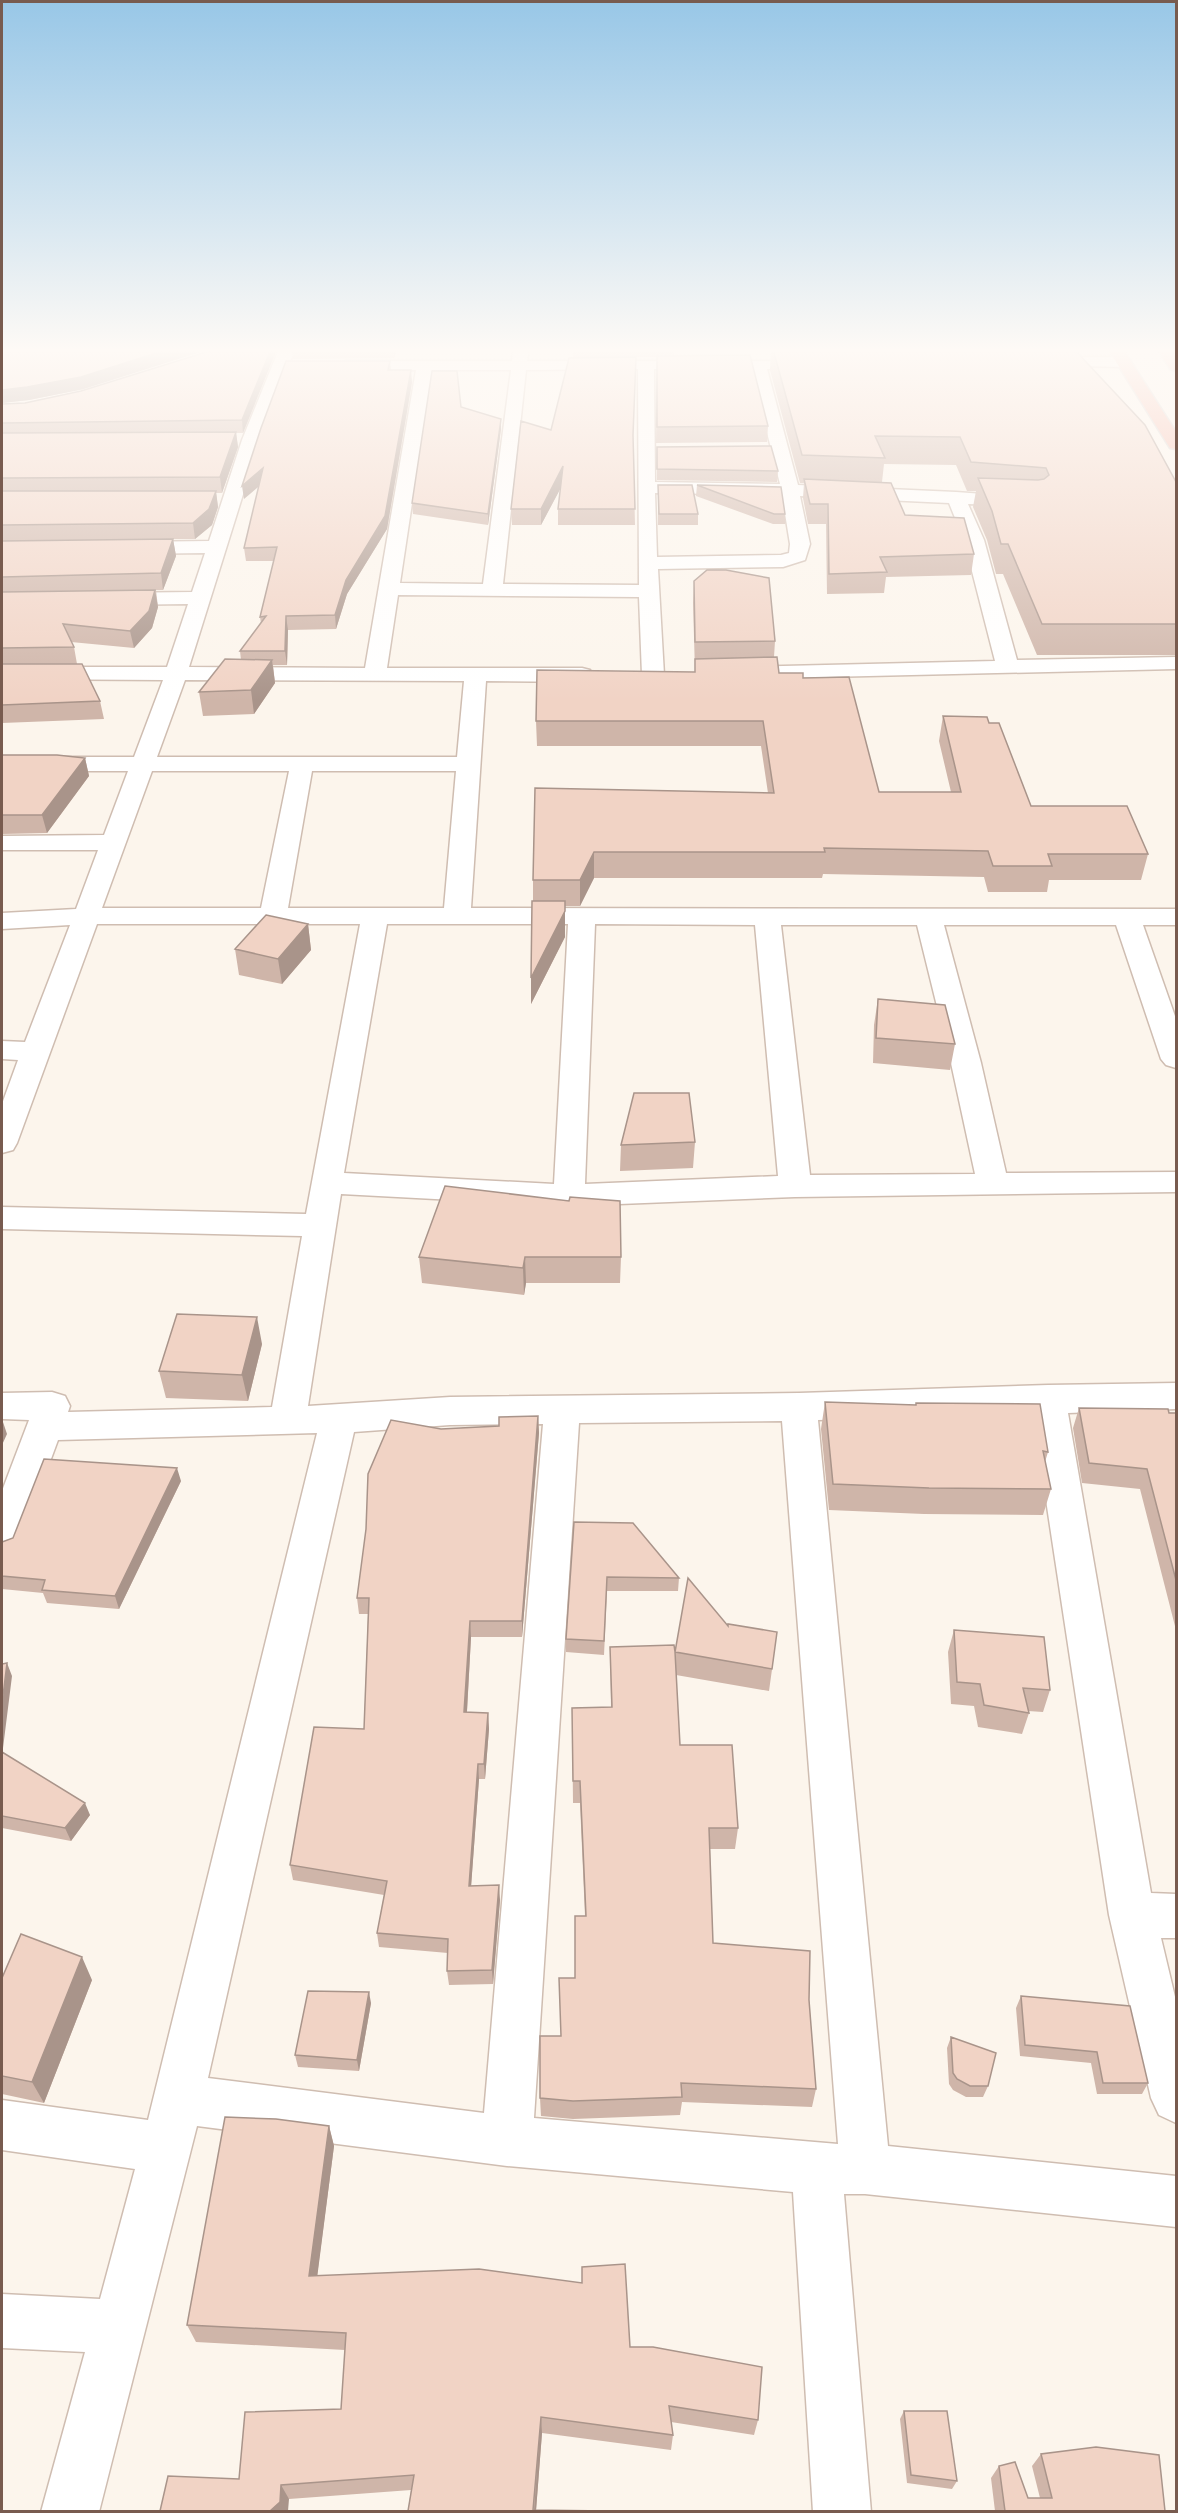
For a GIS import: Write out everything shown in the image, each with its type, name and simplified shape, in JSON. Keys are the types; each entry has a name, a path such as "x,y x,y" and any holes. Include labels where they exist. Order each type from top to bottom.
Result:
{"street":[{"path":"2,1143 176,674 243,466"},
{"path":"375,675 409,466"},
{"path":"492,590 507,466"},
{"path":"645,466 647,591 653,675"},
{"path":"647,562 783,561 798,556 800,544 784,466"},
{"path":"646,487 956,496 1033,502"},
{"path":"956,496 974,540 1008,668"},
{"path":"210,500 232,500"},
{"path":"109,548 216,547"},
{"path":"388,589 647,591"},
{"path":"96,599 200,598"},
{"path":"712,674 1176,663"},
{"path":"2,673 606,675"},
{"path":"629,675 677,674"},
{"path":"457,916 475,676"},
{"path":"2,764 467,764"},
{"path":"273,916 302,764"},
{"path":"2,843 114,842"},
{"path":"2,921 85,916 1176,917"},
{"path":"288,1421 327,1183 375,916"},
{"path":"570,1195 582,916"},
{"path":"767,916 795,1186"},
{"path":"928,916 966,1064 993,1184"},
{"path":"1127,917 1176,1059"},
{"path":"2,1050 37,1052"},
{"path":"327,1183 570,1195 795,1186 1176,1182"},
{"path":"2,1218 321,1225"},
{"path":"44,1426 288,1421 450,1411 562,1408 799,1407 1176,1396"},
{"path":"1048,1398 1132,1915 1176,2098"},
{"path":"2,1406 52,1406 2,1540"},
{"path":"799,1407 841,2169 842,2511"},
{"path":"507,2141 562,1408"},
{"path":"70,2511 179,2099 339,1419"},
{"path":"1132,1915 1176,1916"},
{"path":"179,2099 507,2141 841,2169 1176,2201"},
{"path":"2,2125 165,2148"},
{"path":"2,2321 118,2327"}],"building":[{"path":"2,466 224,466 220,477 2,478"},
{"path":"248,466 394,466 385,516 346,580 335,615 286,616 285,651 240,651 266,616 260,617 277,547 244,548 263,468 242,486"},
{"path":"418,466 495,466 488,514 412,503"},
{"path":"516,466 563,466 541,509 511,509"},
{"path":"563,466 634,466 635,509 558,509"},
{"path":"657,466 777,466 778,471 657,469"},
{"path":"1024,466 1167,466 1176,482 1176,624 1042,624 1008,544 1001,544 992,511 978,478 1038,480 1049,475 1046,468"},
{"path":"804,479 891,483 905,515 964,518 974,554 880,557 887,572 829,574 828,504 810,504"},
{"path":"658,485 692,485 698,514 659,514"},
{"path":"697,485 781,487 785,514 774,514"},
{"path":"2,491 216,491 209,509 193,523 2,525"},
{"path":"173,539 161,573 2,577 2,541"},
{"path":"707,570 726,570 769,578 775,641 695,642 694,581"},
{"path":"155,590 149,611 130,631 63,624 74,647 2,648 2,592"},
{"path":"777,657 779,673 803,673 803,678 849,677 879,792 961,792 943,716 987,717 989,723 999,723 1031,806 1127,806 1148,854 1048,854 1052,866 993,866 988,851 824,848 825,852 594,852 580,880 533,880 535,788 774,793 763,721 536,721 537,670 695,672 695,659"},
{"path":"225,659 272,660 251,690 199,692"},
{"path":"2,664 82,664 100,701 2,705"},
{"path":"2,755 57,755 85,758 42,815 2,815"},
{"path":"532,901 565,901 565,911 531,978"},
{"path":"266,915 308,924 278,959 235,949"},
{"path":"878,999 945,1005 955,1044 876,1038"},
{"path":"634,1093 689,1093 695,1142 621,1145"},
{"path":"445,1186 569,1201 570,1197 620,1201 621,1257 525,1257 523,1268 419,1257"},
{"path":"177,1314 257,1317 242,1375 159,1371"},
{"path":"825,1402 916,1405 916,1403 1040,1404 1048,1452 1043,1451 1051,1489 833,1484"},
{"path":"1079,1408 1168,1409 1169,1413 1176,1413 1176,1580 1147,1469 1089,1463"},
{"path":"538,1416 522,1621 470,1621 464,1712 488,1713 484,1764 478,1764 469,1886 499,1885 492,1970 447,1971 448,1939 377,1933 387,1881 290,1865 314,1727 364,1729 369,1598 357,1598 366,1529 368,1474 391,1420 441,1429 499,1426 499,1417"},
{"path":"44,1459 177,1468 115,1596 42,1590 45,1580 2,1576 2,1542 13,1538"},
{"path":"574,1522 633,1523 679,1578 607,1577 604,1641 566,1639"},
{"path":"688,1578 728,1626 728,1624 777,1632 772,1669 675,1652"},
{"path":"954,1630 1044,1637 1050,1690 1023,1688 1029,1713 984,1705 980,1684 957,1682"},
{"path":"674,1645 680,1745 732,1745 738,1828 709,1828 713,1943 810,1951 809,2000 816,2089 681,2083 682,2097 573,2101 540,2098 540,2036 561,2036 559,1978 575,1978 575,1916 586,1916 580,1781 573,1781 572,1708 612,1707 610,1647"},
{"path":"7,1663 2,1704 2,1664"},
{"path":"2,1752 85,1803 65,1828 2,1816"},
{"path":"21,1934 82,1957 32,2082 2,2076 2,1978"},
{"path":"308,1991 369,1992 357,2060 295,2055"},
{"path":"1021,1996 1130,2006 1148,2083 1103,2083 1097,2052 1025,2045"},
{"path":"951,2037 996,2053 988,2086 970,2086 957,2079 953,2073"},
{"path":"225,2117 276,2119 329,2126 309,2276 479,2269 582,2283 582,2267 625,2264 630,2347 653,2347 762,2367 758,2420 669,2406 673,2435 541,2417 533,2510 607,2511 408,2511 414,2475 281,2485 280,2502 270,2511 160,2511 168,2476 239,2479 245,2412 341,2409 346,2333 187,2325"},
{"path":"904,2411 947,2411 957,2481 911,2475"},
{"path":"1096,2447 1159,2455 1165,2511 1005,2511 999,2466 1015,2462 1028,2498 1052,2498 1041,2454"}]}
